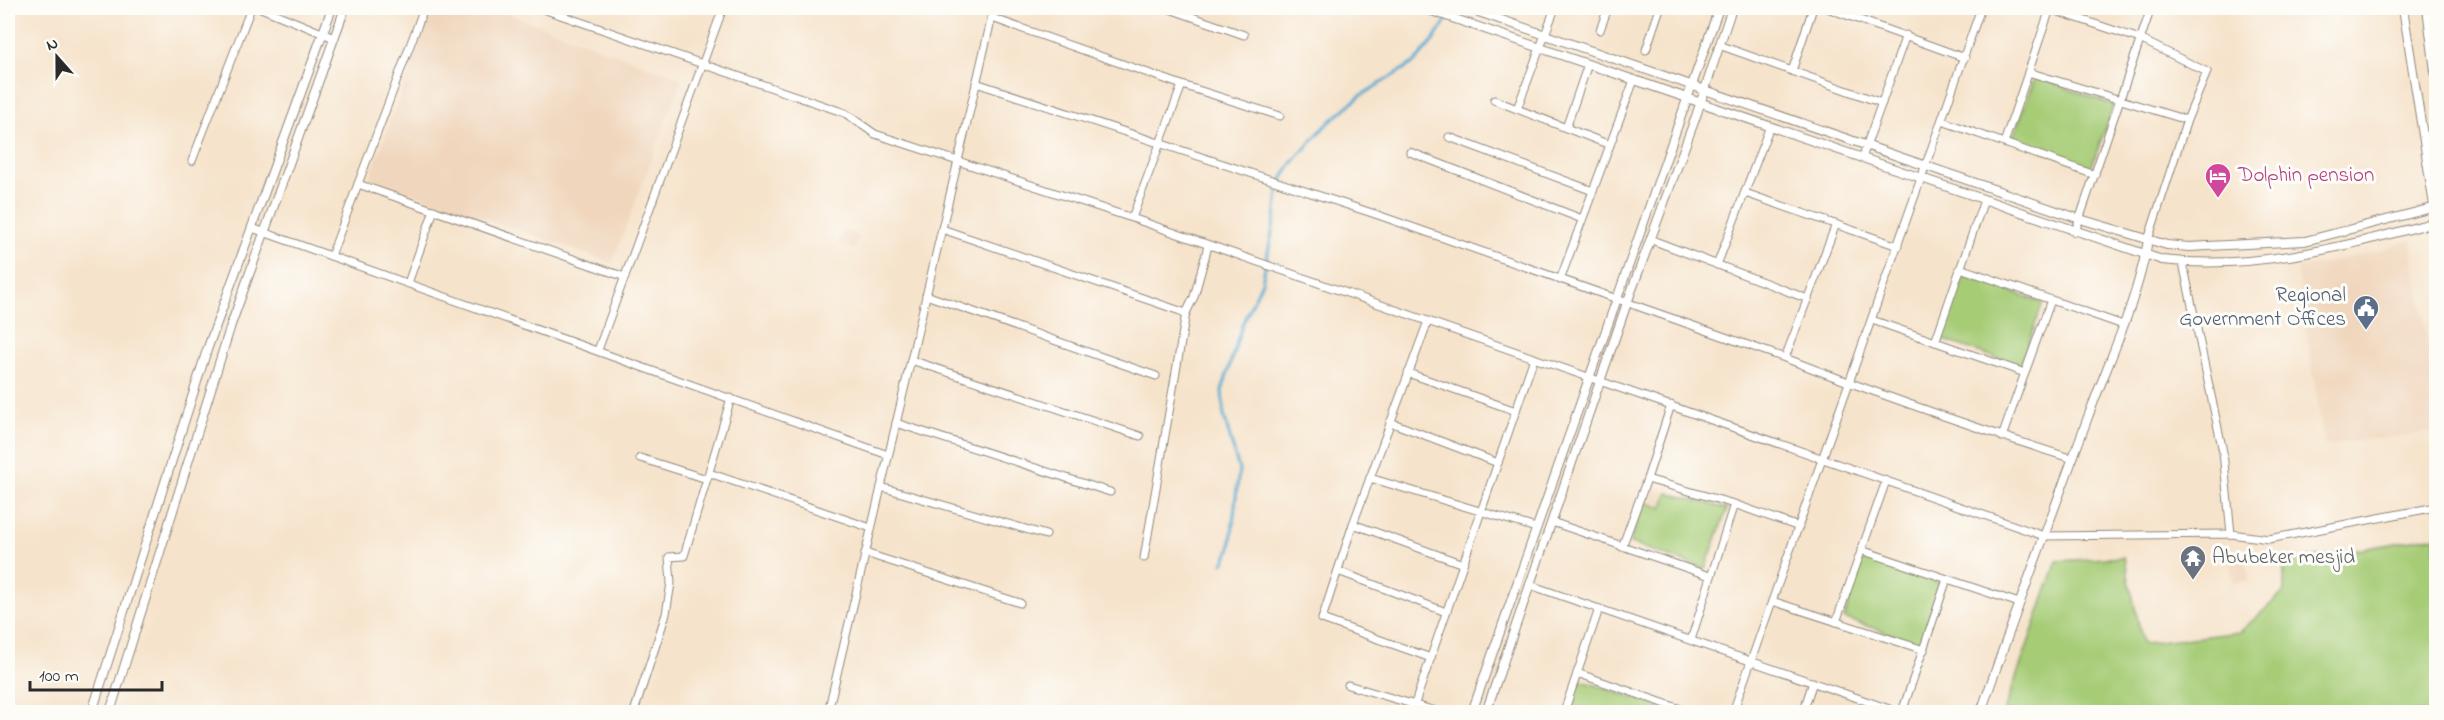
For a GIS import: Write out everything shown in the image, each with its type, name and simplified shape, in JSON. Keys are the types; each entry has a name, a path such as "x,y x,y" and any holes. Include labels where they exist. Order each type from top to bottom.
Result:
{"street":[{"path":"192,161 250,8"},
{"path":"261,8 334,38"},
{"path":"92,712 202,365 332,8"},
{"path":"110,712 178,487 263,232 345,8"},
{"path":"331,256 424,8"},
{"path":"540,8 845,113 875,134 1132,218 2044,536 2231,534 2269,539 2436,507"},
{"path":"598,350 723,8"},
{"path":"828,712 994,8"},
{"path":"1167,8 1244,35"},
{"path":"1425,8 2145,256 2183,262 2297,256 2436,220 2436,208 2403,8"},
{"path":"1517,109 1554,8"},
{"path":"1600,30 1608,8"},
{"path":"1646,50 1660,8"},
{"path":"1472,712 1719,8"},
{"path":"1486,712 1732,8"},
{"path":"1792,71 1813,8"},
{"path":"1827,8 1965,58"},
{"path":"1733,712 1981,8"},
{"path":"1981,712 2019,603 2123,325 2187,120 2207,72 2140,39 2049,8 2004,143"},
{"path":"2075,231 2151,8"},
{"path":"2427,8 2436,79"},
{"path":"1471,9 2080,219 2167,245 2189,247 2293,243 2436,208"},
{"path":"992,18 1280,117"},
{"path":"1862,158 1906,35"},
{"path":"1719,45 1882,103"},
{"path":"1566,128 1588,64"},
{"path":"2028,72 2187,120"},
{"path":"1560,280 1634,80"},
{"path":"976,83 1375,214 1850,383 2073,459"},
{"path":"1132,218 1182,85"},
{"path":"1494,100 1610,145"},
{"path":"1942,121 2095,175"},
{"path":"1717,265 1770,126"},
{"path":"1449,137 1593,191"},
{"path":"1410,152 1582,219"},
{"path":"358,184 625,277"},
{"path":"1745,193 1898,246"},
{"path":"1935,342 1984,200"},
{"path":"408,283 434,210"},
{"path":"1785,358 1836,224"},
{"path":"252,228 888,455"},
{"path":"942,229 1186,313"},
{"path":"2316,239 2319,252"},
{"path":"1652,240 1808,299"},
{"path":"1144,558 1186,313 1194,297 1208,246"},
{"path":"2183,262 2223,452 2231,534"},
{"path":"1960,268 2123,325"},
{"path":"926,295 1156,376"},
{"path":"2002,436 2051,300"},
{"path":"1872,320 2025,373"},
{"path":"1428,321 1353,524 1322,619 1431,658"},
{"path":"1413,709 1534,358"},
{"path":"911,360 1140,436"},
{"path":"1408,373 1516,411"},
{"path":"634,712 666,614 671,583 669,557 684,556 731,398"},
{"path":"1622,547 1671,405"},
{"path":"1390,422 1498,464"},
{"path":"896,423 1110,492"},
{"path":"640,458 708,476 871,528"},
{"path":"1370,478 1536,528"},
{"path":"1647,479 1734,504 1798,527"},
{"path":"1836,622 1886,481"},
{"path":"881,487 1046,535"},
{"path":"1691,640 1734,504"},
{"path":"1552,522 1710,576"},
{"path":"1353,524 1463,564"},
{"path":"1861,550 2019,603"},
{"path":"865,553 1020,603"},
{"path":"1338,571 1446,612"},
{"path":"1902,712 1947,579"},
{"path":"1530,585 1898,712"},
{"path":"1772,601 1924,650"},
{"path":"1564,712 1599,609"},
{"path":"1577,673 1689,712"},
{"path":"1803,712 1813,682"},
{"path":"1348,685 1413,709 1439,712"},
{"path":"1663,712 1666,704"},
{"path":"8,711 12,712"}],"shaded area":[{"path":"432,8 493,8 682,79 612,263 370,178"},
{"path":"842,230 859,235 854,250 838,246"},
{"name":"Regional Government Offices","path":"2411,239 2436,393 2436,432 2324,445 2297,269 2381,250"},
{"path":"1650,487 1668,493 1662,508 1644,502"},
{"path":"2242,550 2250,580 2233,583 2227,552"}],"green space":[{"path":"2035,77 2114,105 2091,168 2012,140"},
{"path":"1964,275 2043,303 2020,366 1941,339"},
{"path":"1668,493 1727,509 1705,569 1630,543 1644,502 1662,508"},
{"path":"2436,536 2436,712 2004,712 2057,561 2124,557 2143,644 2240,632 2284,592 2284,563"},
{"path":"1864,557 1941,583 1920,644 1844,618"},
{"path":"1580,680 1660,707 1658,712 1568,712"}],"waterway":[{"path":"1223,563 1230,550 1239,470 1224,416 1222,391 1242,325 1262,282 1275,218 1279,184 1293,162 1325,126 1360,96 1415,62 1433,41 1454,8"}],"place":[{"name":"Dolphin pension","path":"2218,199"},
{"name":"Regional Government Offices","path":"2366,331"},
{"name":"Abubeker mesjid","path":"2193,581"}]}
